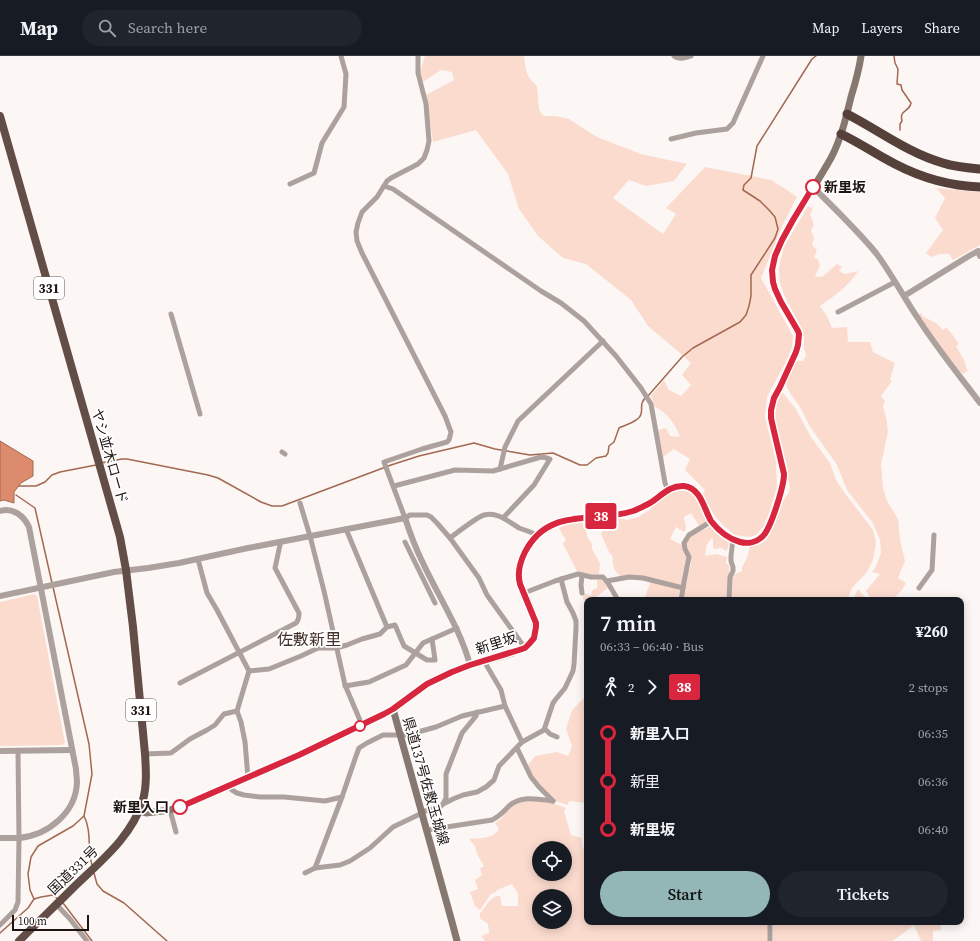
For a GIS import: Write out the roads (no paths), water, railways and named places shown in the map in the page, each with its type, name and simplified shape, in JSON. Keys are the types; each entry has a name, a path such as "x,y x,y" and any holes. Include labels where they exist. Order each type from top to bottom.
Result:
{"highway":[{"path":"847,114 911,151 927,158 945,164 980,169"},
{"name":"ヤシ並木ロード","path":"0,116 2,133 120,538 126,570 133,627 145,754 144,797 139,811"},
{"path":"841,134 895,164 916,173 954,184 980,188"},
{"name":"国道331号","path":"19,941 124,838 139,811"}],"main road":[{"path":"813,187 831,157 841,134 857,76 860,56"},
{"name":"新里坂","path":"393,709 427,684 452,672 525,648 529,644 534,638 536,627 534,616 519,580 519,570 526,550 537,535 546,528 561,522 583,517 622,513 639,509 649,504 668,490 685,486 698,494 712,521 720,531 741,542 751,542 762,537 768,528 784,483 784,474 771,418 771,410 774,398 796,352 799,334 775,289 772,270 775,256 780,244 813,187"},
{"name":"県道137号佐敷玉城線","path":"139,811 152,813 170,810 184,805 299,755 393,709 457,941"}],"street":[{"path":"290,184 314,173 322,143 344,107 346,74 341,56"},
{"path":"418,56 418,73 426,104 429,141 427,150 424,158 418,164 387,181 377,197 365,208 361,215 356,232 357,241 365,260 442,410 451,432 449,440 444,444 422,449 384,462 421,561 457,628 464,644 470,665"},
{"path":"674,56 676,58 684,58 691,56"},
{"path":"671,139 696,133 727,129 733,123 762,56"},
{"path":"384,186 393,189 561,303 584,321 603,341 645,394 651,404 662,468 668,490"},
{"path":"813,187 864,239 875,253 904,296 916,317 980,403"},
{"path":"904,296 979,252"},
{"path":"838,312 895,282"},
{"path":"171,314 200,414"},
{"path":"500,469 505,448 518,421 603,341"},
{"path":"394,486 455,470 493,471 541,457 550,459 534,485 503,518"},
{"path":"300,503 324,591 345,686 362,725"},
{"path":"0,511 12,510 22,516 29,527 71,750 76,769 77,782 71,804 60,820 51,827 40,833 19,838 0,838"},
{"path":"450,538 484,514 495,515 503,518 520,528 537,535"},
{"path":"0,596 73,580 126,570 161,566 405,518 410,515 427,515 432,517 450,538 479,578 487,595 525,648"},
{"path":"682,597 689,557 684,543 689,534 712,521"},
{"path":"346,529 387,628"},
{"path":"919,588 932,570 934,535"},
{"path":"729,597 730,578 733,571 731,556 733,539"},
{"path":"180,683 296,623 299,617 298,612 276,568 280,545 279,542"},
{"path":"405,542 435,603"},
{"path":"197,559 207,593 249,670 237,711 245,742 248,778"},
{"path":"524,593 578,574 603,578 616,597"},
{"path":"582,575 582,593"},
{"path":"606,581 629,577 643,578 683,588"},
{"path":"305,873 315,868 340,865 350,861 370,848 393,827 422,813 440,807 453,799 477,792 486,787 494,780 499,766 522,742 544,730 553,703 565,688 573,671 574,664 576,622 573,612 567,602 561,579"},
{"path":"427,588 432,581"},
{"path":"249,670 269,669 318,648 336,648 347,645 380,634 387,628 395,625 404,646 427,660 435,660 432,639"},
{"path":"345,686 369,682 406,665 423,643 457,628"},
{"path":"484,661 495,679 505,706 522,742"},
{"path":"315,868 360,748 383,735 407,735 436,727 462,716 505,706"},
{"path":"145,754 170,753 190,739 207,730 224,714 237,711"},
{"path":"443,804 446,798 446,774 462,733 476,716 477,712"},
{"path":"545,728 550,734 557,737"},
{"path":"427,830 492,820 500,817 516,801 523,799 531,798 552,801 539,788 531,777 517,748"},
{"path":"0,751 71,750"},
{"path":"0,925 15,910 18,902 18,751"},
{"path":"228,786 232,790 244,795 260,797 325,800 342,797"},
{"path":"170,810 176,832"},
{"path":"59,902 87,941"},
{"path":"770,925 770,941"}],"waterway":[{"path":"648,396 682,357 693,348 740,322 746,315 751,296 751,275 775,238 778,229 775,217 760,201 743,190 744,185 751,178 757,146 812,59 816,56"},
{"path":"894,56 898,69 897,84 901,85 902,90 911,103 901,117 902,121 900,124 900,130"},
{"path":"101,463 127,459 208,475 218,478 261,502 272,506 282,506 391,465 419,456 474,443 495,449 530,455 553,453 580,465 587,465 596,458 606,456 609,446 614,442 619,428 638,419 642,412 642,404 645,398"},
{"path":"19,486 36,486 45,482 52,475 60,472 96,465"},
{"path":"16,495 35,508 52,583"},
{"path":"0,933 28,908 34,899 30,890 28,874 31,857 38,846 73,826 84,816 92,774 89,744 53,587"},
{"path":"84,816 89,834 92,865"},
{"path":"94,873 97,884 103,891 124,903 167,941"},
{"path":"34,899 53,895 58,899"},
{"path":"63,903 92,941"}],"place":[{"name":"新里坂","path":"813,187"},
{"name":"新里入口","path":"180,807"}],"district":[{"name":"佐敷新里","path":"309,639"}]}
